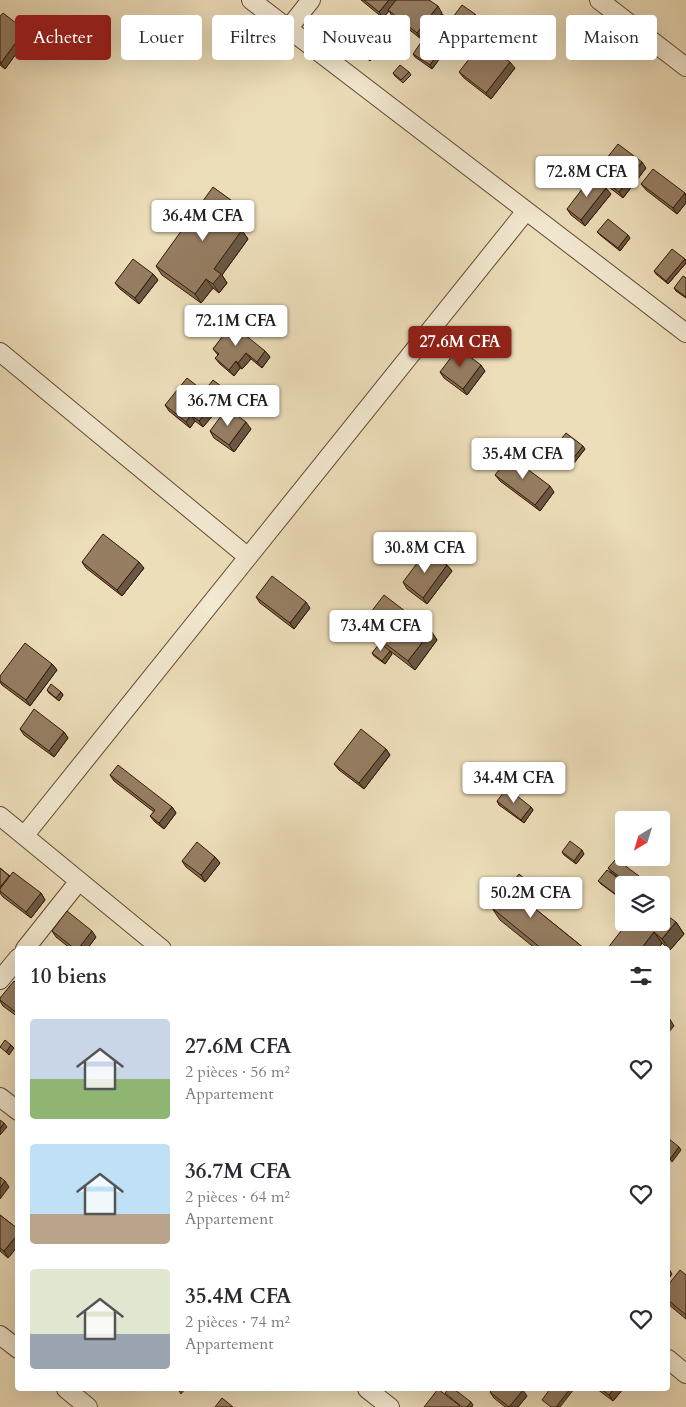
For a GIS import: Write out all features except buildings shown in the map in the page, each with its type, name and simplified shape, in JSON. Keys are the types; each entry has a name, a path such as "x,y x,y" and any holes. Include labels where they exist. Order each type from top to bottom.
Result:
{"street":[{"path":"251,0 271,15"},
{"path":"294,21 311,0"},
{"path":"599,0 686,67"},
{"path":"294,33 686,334"},
{"path":"24,836 526,211"},
{"path":"0,352 248,557"},
{"path":"0,816 158,946"},
{"path":"27,946 79,880"},
{"path":"0,980 15,962"},
{"path":"0,1097 15,1109"},
{"path":"0,1335 15,1347"},
{"path":"670,1361 686,1374"},
{"path":"68,1391 88,1407"},
{"path":"370,1391 390,1407"}]}
